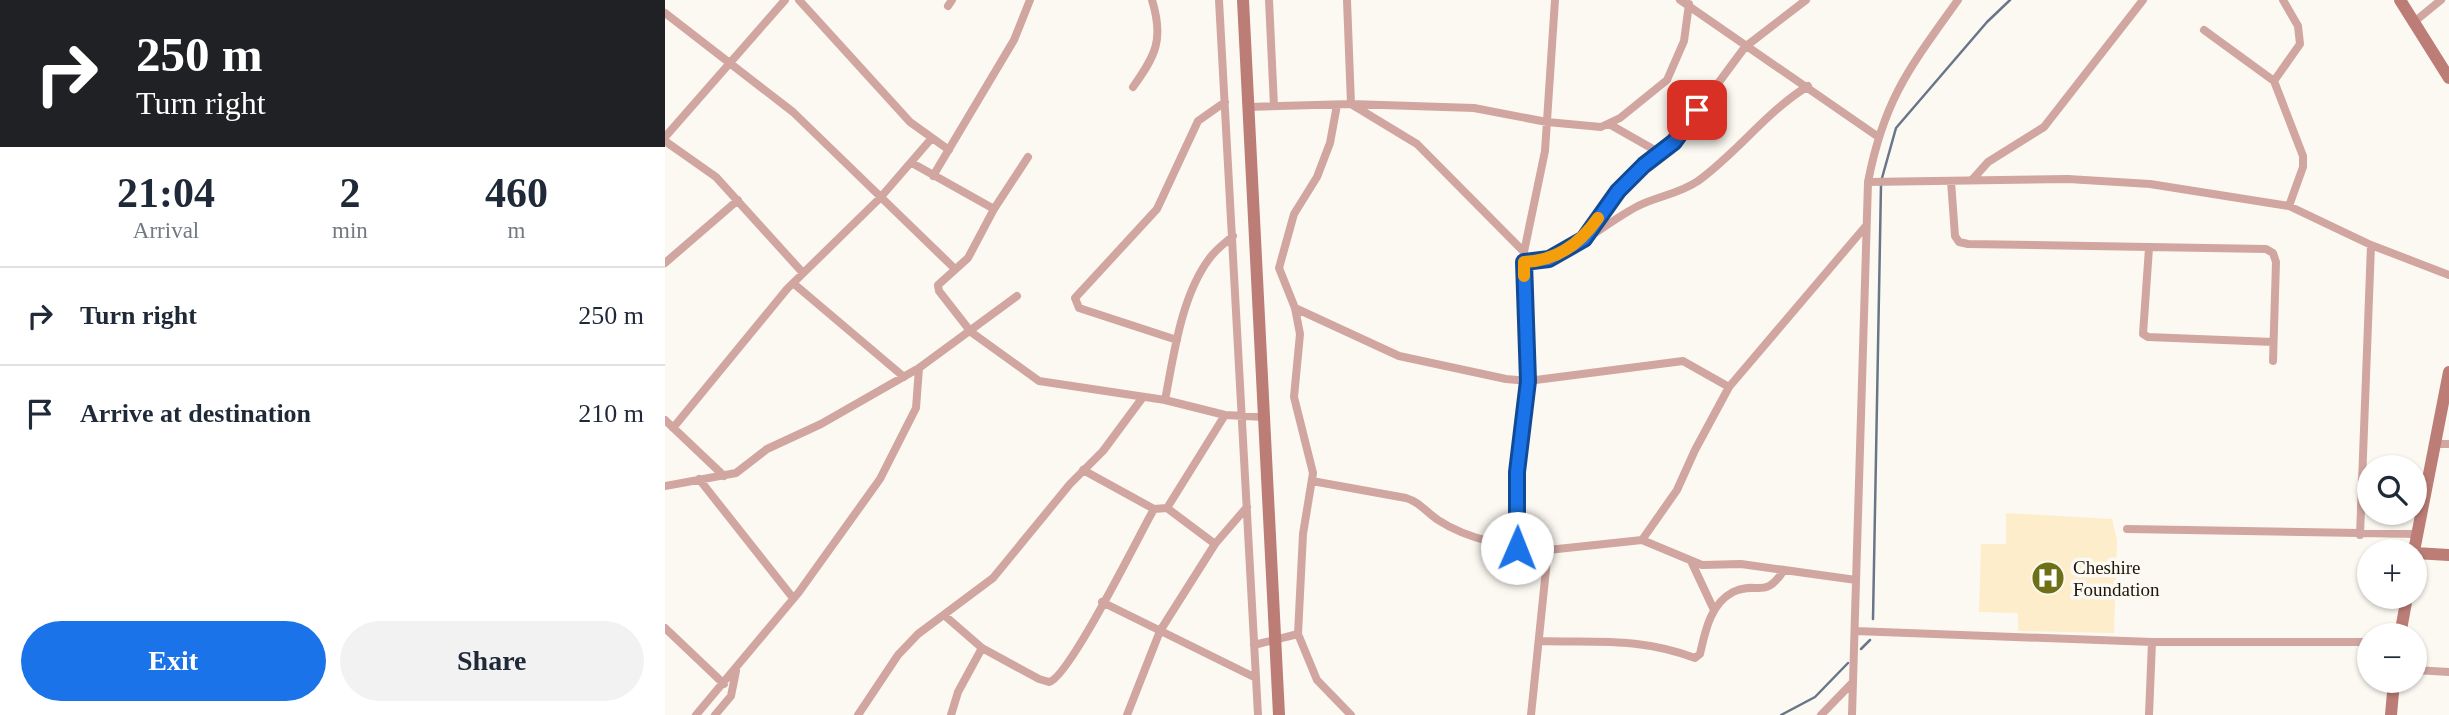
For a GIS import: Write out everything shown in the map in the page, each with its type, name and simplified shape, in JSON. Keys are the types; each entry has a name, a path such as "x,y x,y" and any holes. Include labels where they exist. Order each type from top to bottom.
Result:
{"main road":[{"path":"1243,0 1279,715"},
{"path":"2400,0 2449,78"},
{"path":"2417,539 2449,372"},
{"path":"2427,553 2449,555"},
{"path":"2391,715 2393,693"}],"street":[{"path":"785,0 665,139 716,177 803,273"},
{"path":"799,0 910,122 949,150"},
{"path":"933,176 1014,40 1030,0"},
{"path":"1133,87 1148,65 1160,36 1152,0"},
{"path":"1219,0 1258,715"},
{"path":"1269,0 1274,106"},
{"path":"1347,0 1351,104"},
{"path":"1517,548 1517,472 1528,381 1524,252 1545,151 1555,0"},
{"path":"1680,0 1877,136"},
{"path":"1584,239 1618,191 1679,136 1745,47 1806,0"},
{"path":"1852,715 1868,182 1877,136 1891,99 1908,69 1958,0"},
{"path":"1972,180 1988,162 2044,127 2143,0"},
{"path":"2274,80 2300,44 2298,26 2283,0"},
{"path":"2414,22 2441,0"},
{"path":"1248,107 1351,104 1474,108 1547,122 1596,127 1609,124 1667,80 1684,41 1689,4"},
{"path":"665,13 731,61 793,112 954,268"},
{"path":"2204,30 2274,80 2303,156 2303,167 2289,206"},
{"path":"1524,262 1549,259 1639,205 1680,191 1699,180 1772,111 1808,86"},
{"path":"1177,341 1079,308 1075,298 1157,209 1198,121 1225,102"},
{"path":"1351,104 1417,144 1524,252"},
{"path":"1336,105 1330,143 1317,177 1294,214 1279,261 1280,273 1295,308 1300,334 1294,397 1312,467 1303,534 1298,634 1317,680 1351,715"},
{"path":"1609,124 1660,153"},
{"path":"673,428 793,283 880,198 931,139"},
{"path":"1028,157 994,209 968,258 954,268 938,288 971,332 1038,381 1165,400 1225,415 1265,417"},
{"path":"912,163 994,209"},
{"path":"1868,182 2068,179 2150,184 2289,206 2371,245 2449,275"},
{"path":"1951,181 1955,236 1959,242 2266,249 2273,253 2276,262 2273,361"},
{"path":"665,263 738,200"},
{"path":"1642,540 1677,490 1729,387 1866,226"},
{"path":"1165,400 1177,341 1202,269 1210,256 1233,236"},
{"path":"2360,535 2371,245"},
{"path":"2149,248 2143,334 2148,337 2273,342"},
{"path":"793,283 904,377"},
{"path":"665,486 736,473 767,449 814,428 919,368 1017,296"},
{"path":"1295,308 1399,356 1478,374 1528,381 1683,361 1729,387"},
{"path":"696,715 793,598 883,474 918,402 919,368"},
{"path":"859,715 898,655 918,634 993,578 1083,470 1109,444 1143,397"},
{"path":"1167,508 1225,415"},
{"path":"665,420 724,476"},
{"path":"2435,444 2449,444"},
{"path":"1083,470 1154,509 1167,508 1215,544"},
{"path":"699,479 793,598"},
{"path":"1312,481 1416,501 1437,519 1451,526 1475,537 1517,548 1548,550 1642,540 1708,566 1741,564 1856,580"},
{"path":"1127,715 1160,631 1215,544 1247,507"},
{"path":"944,615 982,648 1039,679 1053,681 1078,651 1154,509"},
{"path":"2127,528 2360,535 2418,534"},
{"path":"1531,715 1548,550"},
{"path":"1691,561 1714,610"},
{"path":"1539,641 1624,640 1652,644 1695,658 1700,654 1714,610 1733,592 1768,589 1784,570"},
{"path":"1102,602 1256,678"},
{"path":"665,628 724,684"},
{"path":"1855,631 2152,642 2357,642"},
{"path":"1254,645 1298,634"},
{"path":"2149,715 2152,642"},
{"path":"951,715 958,692 982,648"},
{"path":"715,715 731,696 736,670"},
{"path":"2427,671 2449,672"},
{"path":"1821,715 1853,682"}],"shaded area":[{"name":"Cheshire Foundation","path":"2006,513 2112,519 2117,540 2114,633 2018,631 2018,613 1979,612 1981,544 2006,544"}],"waterway":[{"path":"1882,178 1896,128 1987,22 2010,0"},
{"path":"1873,619 1881,185"},
{"path":"1861,649 1870,640"},
{"path":"1781,715 1815,697 1848,663"}],"slow traffic":[{"path":"1524,276 1524,262 1549,259 1566,250 1584,239 1598,218"}],"place":[{"name":"Cheshire Foundation","path":"2048,578"}],"route":[{"path":"1517,548 1517,472 1528,381 1524,262 1549,259 1584,239 1618,191 1644,165 1674,142 1697,110"}]}
